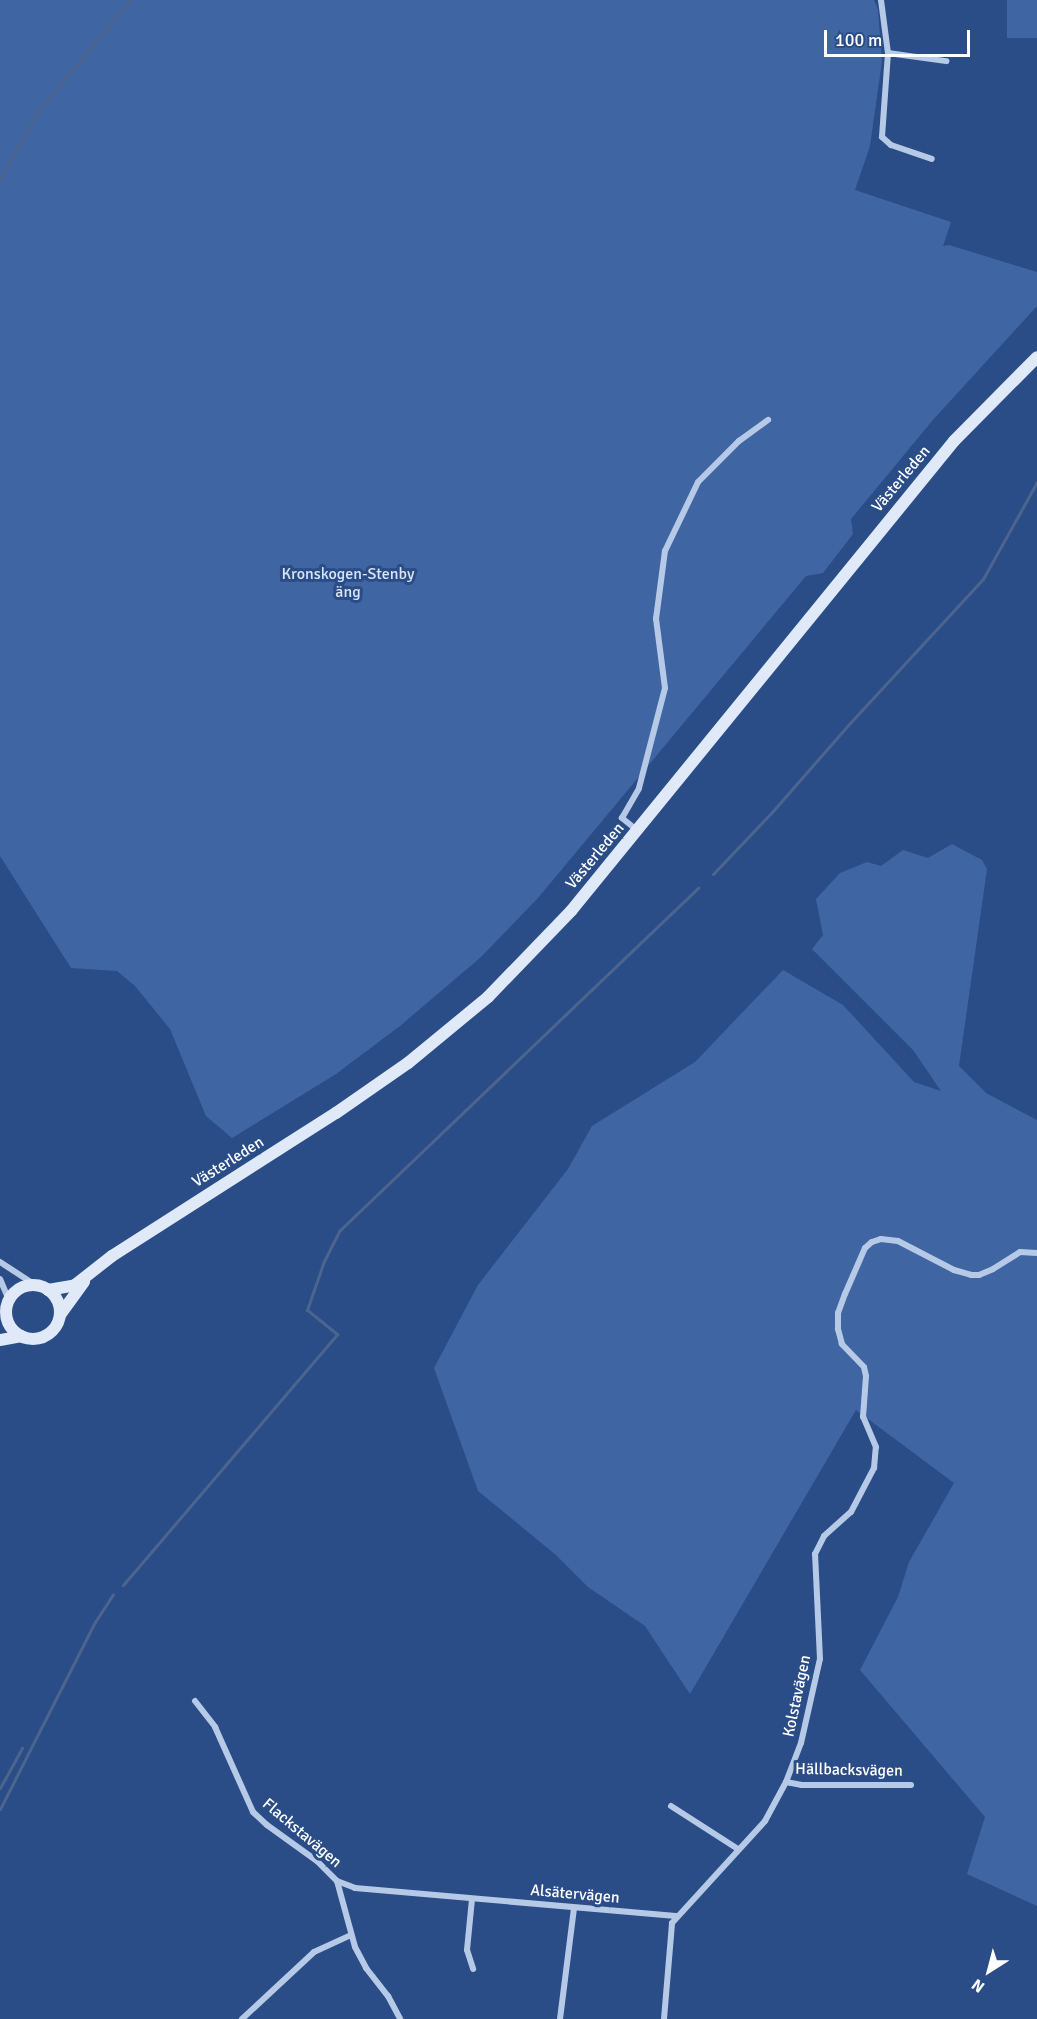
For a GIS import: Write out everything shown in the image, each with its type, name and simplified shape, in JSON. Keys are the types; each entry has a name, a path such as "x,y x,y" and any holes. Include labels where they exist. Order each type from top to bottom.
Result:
{"main road":[{"name":"Västerleden","path":"43,1288 68,1287 87,1277 122,1250 374,1087 436,1042 489,997 542,944 638,831 954,441 1037,357"},
{"name":"Västerleden","path":"60,1315 87,1277"},
{"path":"20,1288 43,1288 57,1301 60,1315 56,1327 46,1335 34,1339 22,1336 11,1328 5,1310 20,1288"},
{"path":"0,1340 22,1336"}],"street":[{"path":"881,0 888,53 882,137 891,145 932,159"},
{"path":"888,53 946,61"},
{"path":"638,831 622,818 639,788 665,688 656,640 656,619 665,551 698,482 732,447 768,420"},
{"name":"Kolstavägen","path":"676,1916 765,1821 786,1782 806,1727 819,1667 820,1637 815,1554 824,1536 846,1518 857,1504 872,1474 875,1459 876,1448 863,1417 866,1376 864,1367 842,1344 837,1329 838,1313 866,1248 872,1242 880,1239 898,1241 954,1270 971,1275 979,1275 993,1269 1020,1252 1037,1253"},
{"path":"0,1262 43,1288"},
{"path":"0,1279 5,1310"},
{"name":"Flackstavägen","path":"195,1701 214,1727 253,1812 267,1826 317,1861 337,1881 359,1956 388,1996 400,2019"},
{"name":"Hällbacksvägen","path":"786,1782 802,1785 911,1785"},
{"path":"671,1806 738,1849"},
{"name":"Alsätervägen","path":"337,1881 355,1888 676,1916"},
{"path":"472,1899 467,1950 473,1969"},
{"path":"560,2019 574,1908"},
{"path":"664,2019 672,1923 676,1916"},
{"path":"242,2019 314,1952 351,1935"}],"green space":[{"name":"Kronskogen-Stenby äng","path":"0,0 874,0 878,10 882,61 870,146 855,190 951,222 943,246 949,245 1037,272 1037,306 932,421 851,519 853,534 823,573 806,576 538,898 481,957 400,1026 336,1074 232,1138 206,1116 170,1029 135,986 117,971 71,968 0,856"},
{"path":"1007,0 1037,0 1037,38 1007,38"},
{"path":"952,844 982,860 987,869 959,1066 986,1093 1037,1120 1037,1906 967,1874 985,1817 860,1670 898,1597 909,1562 954,1483 856,1410 690,1694 645,1626 588,1587 556,1555 478,1491 434,1368 478,1285 568,1169 592,1126 695,1062 783,970 843,1005 914,1082 941,1091 913,1050 812,949 823,935 816,899 840,873 867,862 881,866 903,850 928,858"}],"waterway":[{"path":"0,179 37,113 130,0"},
{"path":"713,874 983,579 1037,482"},
{"path":"123,1585 337,1334 307,1310 324,1261 339,1231 698,888"},
{"path":"0,1809 95,1622 113,1594"},
{"path":"0,1788 22,1748"}]}
